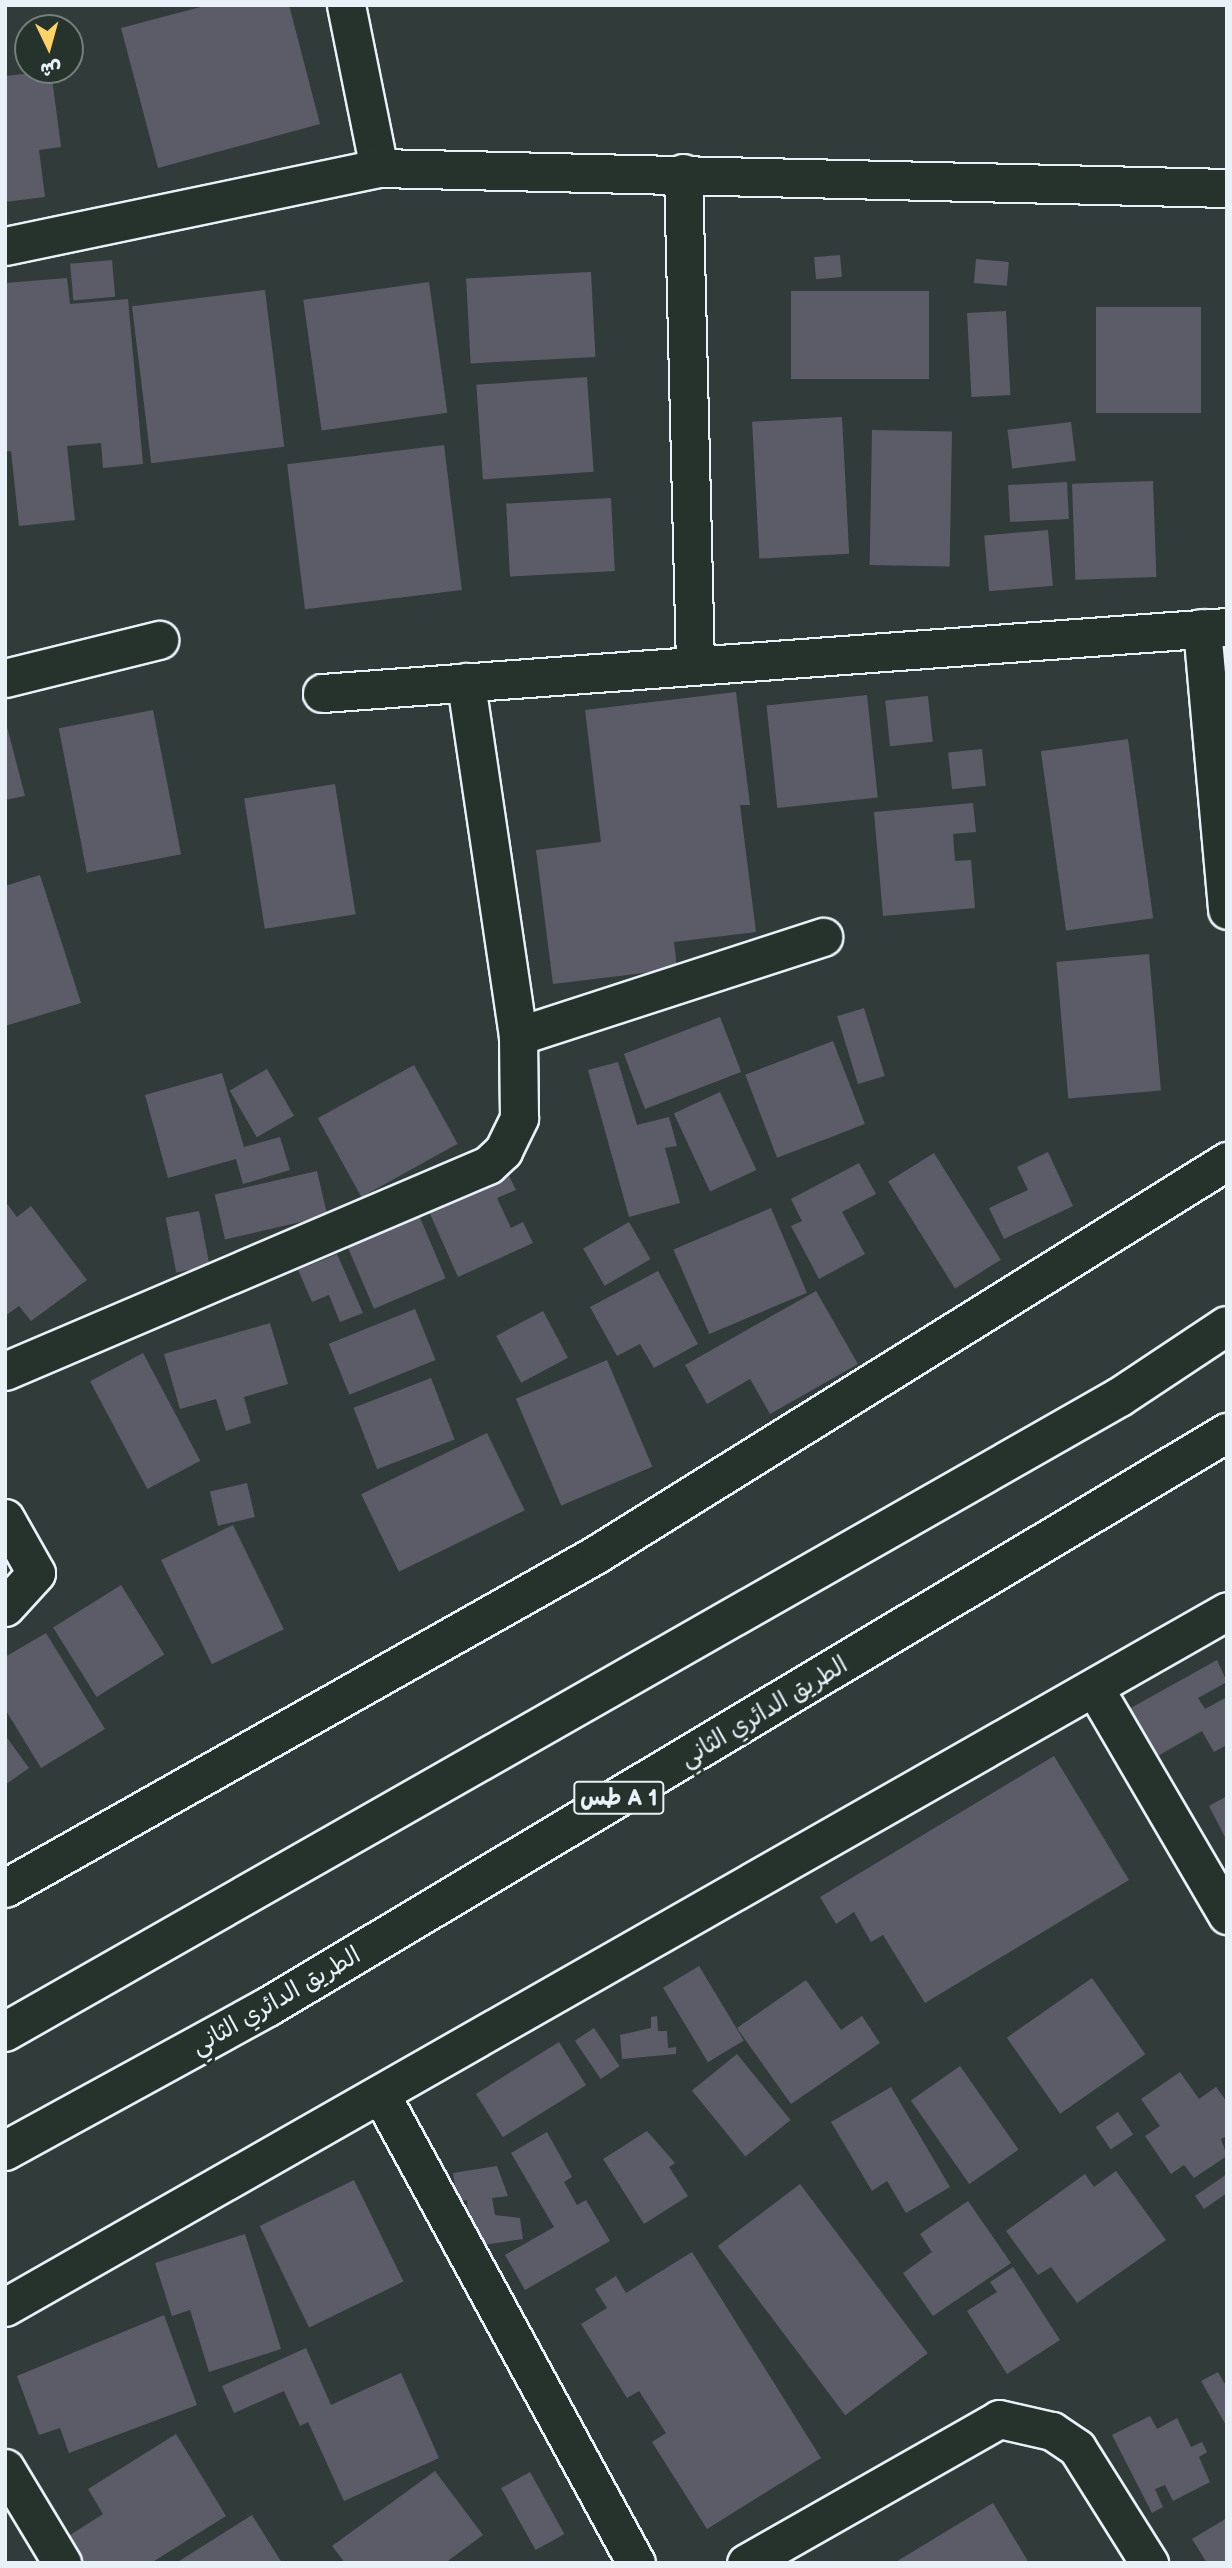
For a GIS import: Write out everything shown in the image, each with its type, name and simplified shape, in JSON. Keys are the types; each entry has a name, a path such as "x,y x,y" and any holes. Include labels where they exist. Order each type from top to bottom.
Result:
{"highway":[{"path":"5,2032 1096,1411 1227,1326"},
{"name":"الطريق الدائري الثاني","path":"5,2151 268,2007 1227,1433"}],"street":[{"path":"346,5 379,169"},
{"path":"5,246 379,169 683,173 1227,188"},
{"path":"683,173 695,662"},
{"path":"322,693 695,662 1214,628 1227,910"},
{"path":"5,678 159,640"},
{"path":"5,1371 488,1165 503,1151 519,1118 518,1036 466,682"},
{"path":"518,1036 823,937"},
{"path":"5,1888 595,1555 1227,1161"},
{"path":"5,1518 36,1573 5,1607"},
{"path":"5,2307 1095,1689 1227,1611"},
{"path":"1095,1689 1227,1915"},
{"path":"381,2095 636,2563"},
{"path":"746,2563 999,2419 1052,2431 1077,2448 1149,2563"},
{"path":"5,2468 62,2563"}],"building":[{"path":"208,5 289,5 320,124 158,168 121,28"},
{"path":"14,75 14,84 53,84 61,147 39,150 45,197 5,202 5,76"},
{"path":"840,255 842,277 816,279 814,257"},
{"path":"976,259 1009,262 1007,286 974,283"},
{"path":"112,260 115,297 73,301 70,264"},
{"path":"591,272 595,357 471,363 466,279"},
{"path":"67,278 70,304 128,299 143,464 103,468 101,443 67,446 75,520 19,526 11,451 5,452 5,283"},
{"path":"429,282 447,413 322,430 303,300"},
{"path":"265,290 284,447 151,463 132,306"},
{"path":"791,291 929,291 929,379 791,379"},
{"path":"1096,307 1201,307 1201,413 1096,413"},
{"path":"1006,311 1010,395 971,397 967,313"},
{"path":"587,377 594,472 483,480 476,385"},
{"path":"842,417 849,554 759,559 752,422"},
{"path":"1071,422 1076,461 1012,469 1007,430"},
{"path":"872,430 952,431 950,566 870,565"},
{"path":"444,445 462,590 305,609 287,464"},
{"path":"1153,481 1156,577 1075,580 1072,484"},
{"path":"1067,482 1069,519 1010,522 1008,485"},
{"path":"611,498 615,571 510,576 506,503"},
{"path":"1048,530 1053,586 989,591 984,536"},
{"path":"736,692 750,805 740,805 756,932 674,942 677,969 553,984 536,850 601,842 585,710"},
{"path":"867,695 878,797 777,808 767,706"},
{"path":"928,696 933,742 890,746 885,700"},
{"path":"153,710 181,854 87,873 59,728"},
{"path":"5,719 25,796 5,800"},
{"path":"1128,739 1153,918 1066,930 1041,751"},
{"path":"982,749 986,786 952,789 948,753"},
{"path":"335,784 356,914 265,929 244,798"},
{"path":"973,803 976,832 953,834 955,861 971,860 975,908 883,916 874,812"},
{"path":"40,875 81,1003 5,1026 5,886"},
{"path":"1149,954 1161,1090 1068,1099 1056,962"},
{"path":"864,1008 885,1076 858,1084 837,1016"},
{"path":"720,1017 741,1072 645,1109 624,1054"},
{"path":"833,1041 865,1124 777,1158 745,1075"},
{"path":"618,1062 637,1125 669,1117 677,1146 665,1148 680,1203 629,1217 588,1070"},
{"path":"414,1065 458,1144 361,1197 318,1118"},
{"path":"267,1069 294,1116 257,1137 230,1090"},
{"path":"222,1073 244,1147 280,1137 290,1170 243,1184 236,1159 168,1178 145,1095"},
{"path":"720,1092 756,1170 710,1191 674,1114"},
{"path":"1048,1152 1073,1206 1004,1239 989,1208 1028,1190 1017,1167"},
{"path":"934,1153 1001,1260 955,1288 888,1182"},
{"path":"859,1163 876,1194 842,1212 865,1254 819,1279 791,1226 802,1221 791,1199"},
{"path":"317,1171 327,1216 225,1239 215,1195"},
{"path":"507,1172 516,1190 497,1198 511,1228 523,1222 533,1243 458,1277 427,1207"},
{"path":"5,1201 17,1217 31,1206 87,1280 31,1321 19,1306 5,1316"},
{"path":"771,1208 807,1293 709,1334 673,1249"},
{"path":"199,1211 210,1266 176,1272 166,1217"},
{"path":"418,1213 446,1278 374,1309 346,1243"},
{"path":"629,1222 650,1259 605,1286 583,1248"},
{"path":"337,1254 363,1313 340,1322 329,1295 312,1302 298,1270"},
{"path":"658,1271 698,1344 654,1368 640,1344 617,1356 590,1307"},
{"path":"816,1291 858,1364 770,1414 750,1379 707,1404 685,1365"},
{"path":"415,1309 436,1360 349,1395 329,1344"},
{"path":"543,1311 568,1358 521,1383 496,1336"},
{"path":"270,1323 288,1384 244,1397 251,1423 226,1431 216,1399 180,1409 164,1354"},
{"path":"143,1353 200,1461 147,1489 90,1381"},
{"path":"607,1360 652,1467 561,1505 516,1399"},
{"path":"431,1378 455,1440 377,1469 354,1408"},
{"path":"487,1433 525,1510 399,1572 361,1494"},
{"path":"247,1483 255,1517 218,1526 210,1492"},
{"path":"233,1525 284,1629 212,1664 161,1560"},
{"path":"121,1585 164,1655 97,1697 53,1627"},
{"path":"46,1633 105,1729 41,1768 5,1709 5,1657"},
{"path":"1217,1660 1227,1682 1198,1698 1205,1709 1227,1697 1227,1745 1214,1752 1202,1731 1147,1762 1120,1714"},
{"path":"5,1735 29,1768 5,1785"},
{"path":"1054,1756 1129,1880 925,2003 883,1935 871,1942 854,1912 836,1924 820,1897"},
{"path":"1227,1796 1227,1841 1209,1806"},
{"path":"699,1966 744,2041 708,2062 663,1988"},
{"path":"1092,1978 1145,2054 1060,2114 1007,2038"},
{"path":"806,1980 841,2030 862,2016 880,2043 791,2104 737,2028"},
{"path":"657,2016 658,2031 667,2031 668,2048 676,2047 676,2054 622,2059 620,2035 651,2028 651,2017"},
{"path":"594,2028 620,2066 601,2079 575,2041"},
{"path":"559,2042 586,2085 503,2137 476,2094"},
{"path":"737,2054 790,2120 745,2157 692,2091"},
{"path":"960,2066 1019,2150 969,2184 911,2100"},
{"path":"1180,2072 1199,2099 1216,2087 1227,2102 1227,2136 1221,2139 1227,2156 1194,2178 1184,2165 1171,2174 1145,2136 1160,2126 1141,2099"},
{"path":"891,2087 950,2187 906,2213 887,2181 872,2191 831,2122"},
{"path":"1118,2112 1133,2134 1111,2149 1096,2127"},
{"path":"647,2131 675,2163 669,2167 688,2196 644,2224 603,2159"},
{"path":"547,2132 572,2177 564,2182 577,2205 586,2200 610,2241 525,2290 505,2255 554,2227 511,2153"},
{"path":"497,2166 508,2196 492,2198 495,2215 520,2218 523,2239 470,2247 467,2200 458,2202 453,2173"},
{"path":"1116,2171 1166,2240 1077,2303 1051,2267 1038,2275 1006,2231 1085,2174 1094,2187"},
{"path":"1227,2174 1227,2193 1204,2209 1195,2196"},
{"path":"354,2180 404,2282 309,2328 260,2226"},
{"path":"800,2184 928,2353 845,2415 718,2246"},
{"path":"968,2201 1011,2263 933,2316 903,2273 932,2252 920,2234"},
{"path":"245,2234 281,2349 209,2372 190,2310 172,2316 155,2263"},
{"path":"692,2252 821,2458 707,2529 652,2442 666,2433 639,2391 627,2398 581,2324 607,2308 595,2289 616,2276 626,2293"},
{"path":"1013,2267 1060,2340 1007,2374 967,2311 997,2292 990,2282"},
{"path":"164,2315 197,2405 69,2453 60,2428 39,2435 17,2376"},
{"path":"306,2348 331,2405 401,2373 439,2458 344,2501 308,2422 300,2426 284,2391 234,2413 222,2386"},
{"path":"1218,2372 1227,2388 1227,2427 1201,2381"},
{"path":"1150,2416 1157,2429 1177,2418 1191,2447 1202,2442 1207,2452 1199,2457 1210,2482 1173,2501 1165,2485 1155,2489 1163,2507 1152,2513 1112,2435"},
{"path":"176,2434 226,2516 151,2563 68,2563 56,2544 103,2514 88,2489"},
{"path":"435,2471 483,2535 445,2563 345,2563 332,2546"},
{"path":"530,2472 564,2534 536,2550 501,2488"},
{"path":"993,2503 1029,2563 894,2563"},
{"path":"252,2515 282,2563 176,2563"},
{"path":"1227,2518 1227,2563 1207,2563 1192,2539"}]}
